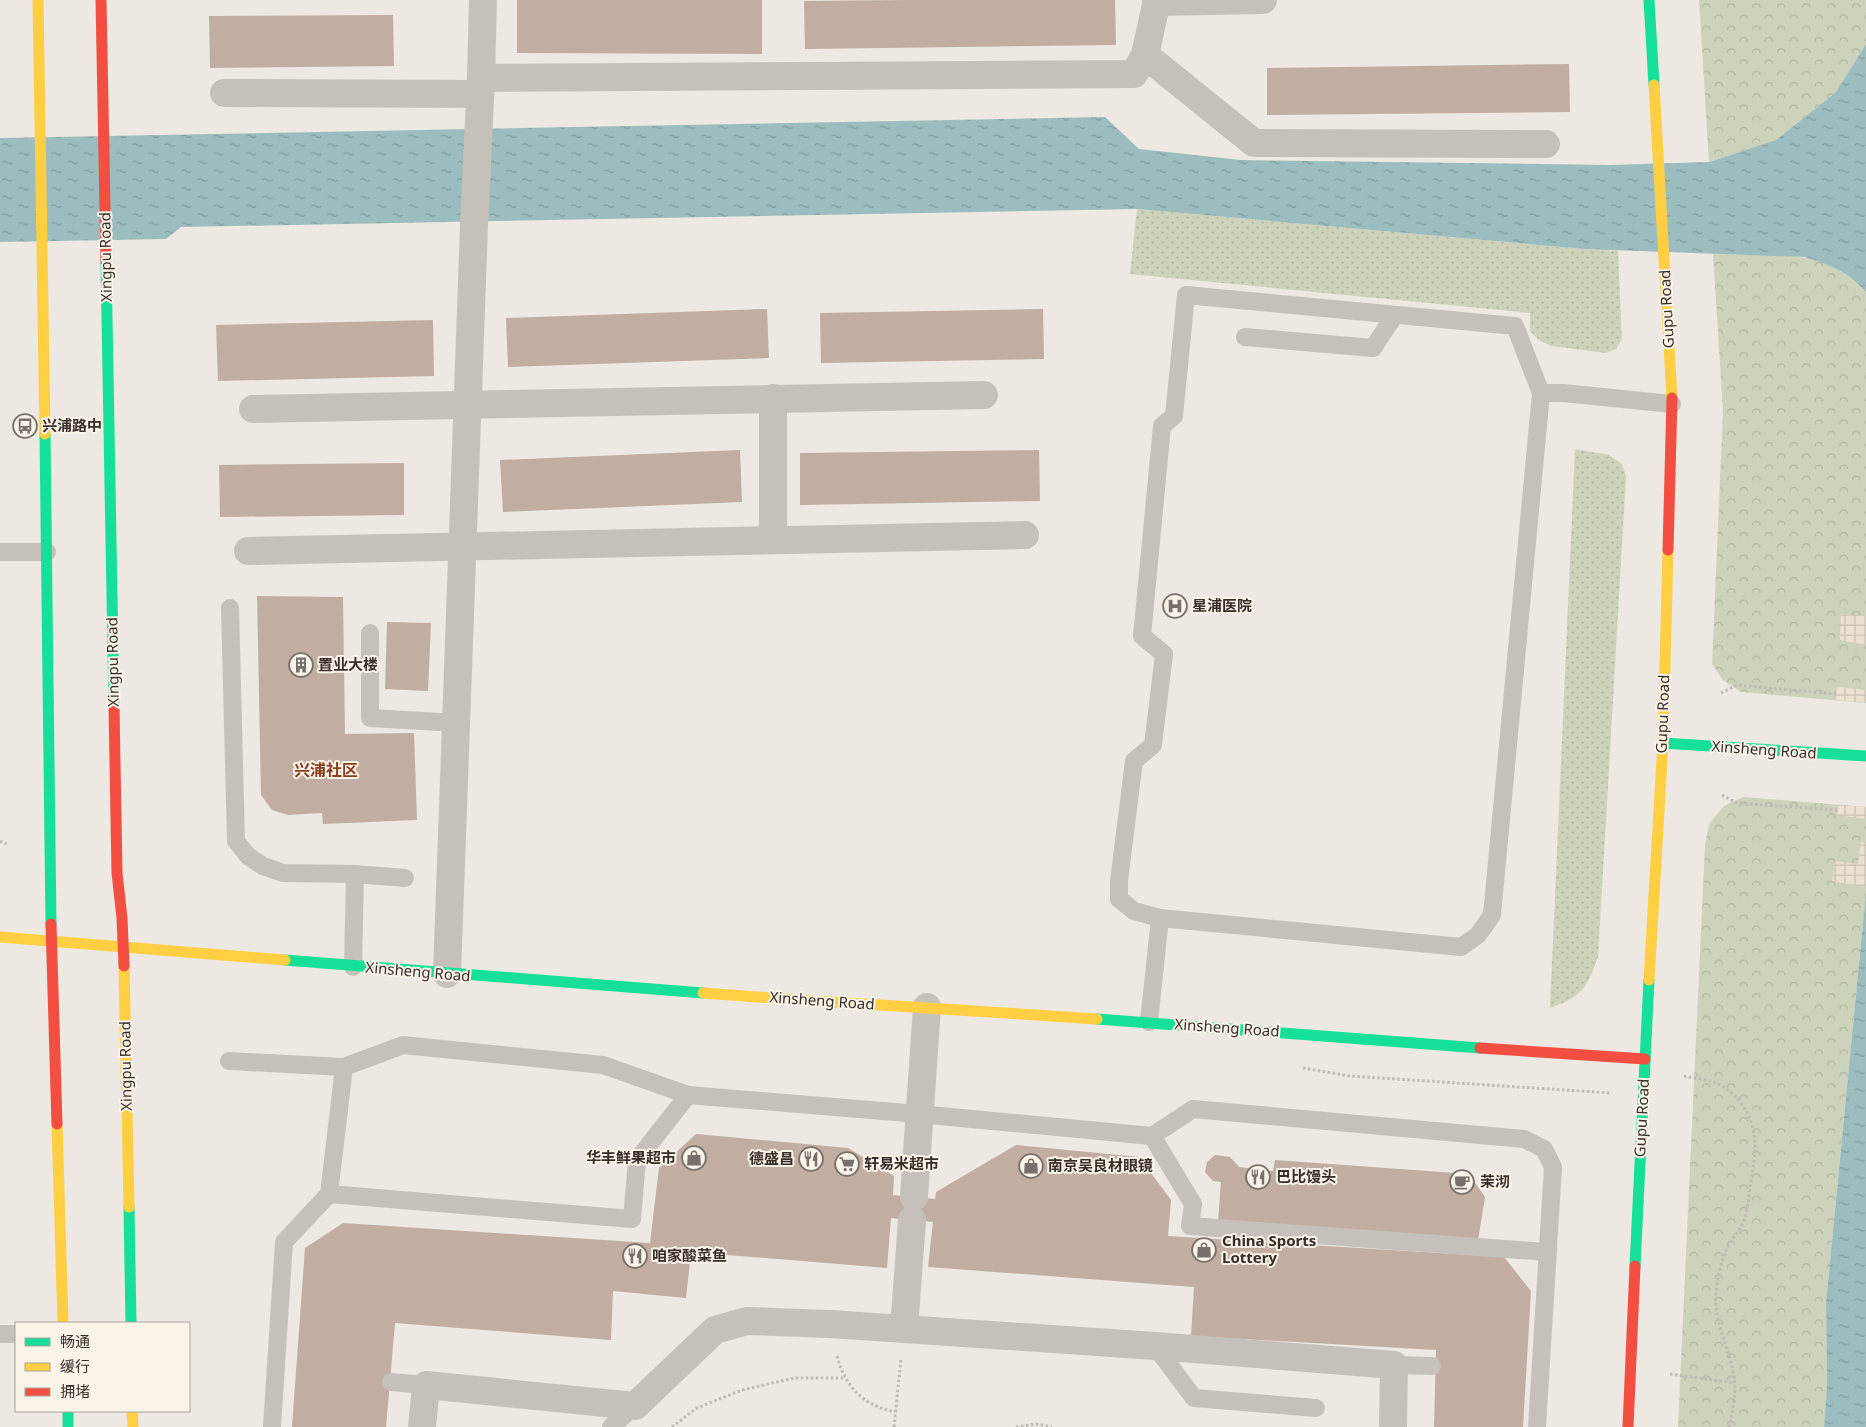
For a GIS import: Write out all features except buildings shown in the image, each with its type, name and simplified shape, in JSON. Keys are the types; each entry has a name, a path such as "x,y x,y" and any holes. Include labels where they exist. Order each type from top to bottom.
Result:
{"street":[{"path":"38,0 51,941 63,1322"},
{"name":"Xingpu Road","path":"101,0 117,864 123,946 131,1322"},
{"path":"447,974 464,548 474,226 481,86 482,0"},
{"path":"224,93 481,86 1134,74 1145,54 1156,1 1263,0"},
{"name":"Gupu Road","path":"1628,1427 1645,1059 1663,743 1672,404 1649,0"},
{"path":"1145,54 1254,143 1546,144"},
{"path":"253,409 984,395"},
{"path":"773,398 773,539"},
{"path":"248,551 1025,535"},
{"name":"Xinsheng Road","path":"1663,743 1866,756"},
{"name":"Xinsheng Road","path":"0,937 353,967 838,1003 1149,1022 1563,1055 1645,1059"},
{"path":"904,1329 927,1007"},
{"path":"422,1427 426,1385 635,1406 715,1330 747,1321 830,1324 1155,1346 1394,1365 1393,1427"},
{"path":"68,1412 68,1427"},
{"path":"132,1412 132,1427"}],"lane":[{"path":"1186,295 1515,326 1541,393 1492,915 1478,935 1461,947 1160,918 1134,912 1119,899 1118,881 1134,761 1153,745 1164,654 1142,636 1162,426 1174,416 1186,295"},
{"path":"1245,337 1373,348 1395,315"},
{"path":"1541,393 1563,393 1672,404"},
{"path":"0,552 47,552"},
{"path":"230,608 236,841 248,856 263,866 283,873 355,874 405,878"},
{"path":"370,633 370,718 457,723"},
{"path":"353,967 355,874"},
{"path":"1149,1022 1160,918"},
{"path":"229,1060 344,1067 403,1045 603,1065 688,1096 919,1114 1152,1136 1192,1109 1524,1139 1544,1149 1553,1167 1547,1252 1535,1370 1537,1427"},
{"path":"272,1427 284,1371 284,1242 329,1194 344,1067"},
{"path":"329,1194 632,1220 638,1160 688,1096"},
{"path":"1152,1136 1193,1204 1190,1226 1547,1252"},
{"path":"0,1334 15,1334"},
{"path":"1155,1346 1194,1398 1316,1408"},
{"path":"1394,1365 1432,1366"},
{"path":"391,1382 426,1385"},
{"path":"611,1427 635,1406"}],"path":[{"path":"1720,692 1736,685 1836,694"},
{"path":"1722,796 1737,803 1838,810"},
{"path":"0,841 9,845"},
{"path":"1684,1076 1714,1083 1732,1093 1746,1108 1753,1128 1756,1149 1745,1217 1739,1232 1727,1248 1716,1294 1716,1316 1732,1364 1735,1383 1734,1406 1729,1427"},
{"path":"830,1324 844,1378 865,1400 877,1408 895,1412"},
{"path":"894,1427 904,1329"},
{"path":"1670,1374 1735,1383"},
{"path":"672,1427 697,1408 742,1390 794,1378 844,1378"},
{"path":"1016,1427 1036,1424 1052,1427"}],"green space":[{"path":"1699,0 1866,0 1866,44 1836,92 1776,140 1709,162"},
{"path":"1137,209 1618,251 1622,339 1616,349 1606,353 1551,346 1539,340 1530,331 1530,313 1130,274"},
{"path":"1713,254 1785,256 1821,262 1837,268 1853,278 1866,292 1866,703 1741,692 1723,680 1712,664 1723,412"},
{"path":"1575,449 1609,455 1622,464 1626,476 1598,957 1590,977 1582,990 1570,999 1550,1008"},
{"path":"1743,797 1866,807 1866,892 1826,1303 1827,1383 1824,1427 1678,1427 1705,845 1709,824 1724,806"}],"shaded area":[{"path":"1841,614 1866,616 1866,645 1840,640"},
{"path":"1837,687 1866,690 1866,703 1836,700"},
{"path":"1839,805 1866,807 1866,819 1837,815"},
{"path":"1861,842 1866,843 1866,887 1832,881 1835,861 1858,864"}],"water":[{"path":"1866,44 1866,292 1846,274 1823,263 1804,257 1584,249 1137,209 181,227 166,239 0,242 0,138 1105,117 1139,149 1241,160 1610,165 1709,162 1776,140 1836,92"},
{"path":"1866,892 1866,1427 1824,1427 1827,1383 1826,1303"}],"traffic: fast":[{"path":"1649,0 1654,85"},
{"path":"106,262 114,706"},
{"path":"45,434 51,924"},
{"path":"1663,743 1866,756"},
{"path":"285,960 703,993"},
{"path":"1635,1266 1649,980"},
{"path":"1097,1019 1480,1048"},
{"path":"129,1207 131,1322"},
{"path":"68,1412 68,1427"}],"traffic: slow":[{"path":"38,0 45,434"},
{"path":"1654,85 1672,398"},
{"path":"1649,980 1663,743 1668,550"},
{"path":"0,937 285,960"},
{"path":"124,966 129,1207"},
{"path":"703,993 1097,1019"},
{"path":"57,1124 63,1322"},
{"path":"132,1412 133,1427"}],"traffic: jam":[{"path":"101,0 106,262"},
{"path":"1668,550 1672,398"},
{"path":"114,706 117,873 122,918 124,966"},
{"path":"51,924 57,1124"},
{"path":"1480,1048 1645,1059"},
{"path":"1628,1427 1635,1266"}],"place":[{"name":"兴浦路中","path":"25,426"},
{"name":"星浦医院","path":"1175,606"},
{"name":"置业大楼","path":"301,665"},
{"name":"华丰鲜果超市","path":"694,1158"},
{"name":"德盛昌","path":"811,1159"},
{"name":"轩易米超市","path":"847,1164"},
{"name":"南京吴良材眼镜","path":"1031,1166"},
{"name":"巴比馒头","path":"1258,1177"},
{"name":"茉沏","path":"1462,1182"},
{"name":"China Sports Lottery","path":"1204,1250"},
{"name":"咱家酸菜鱼","path":"635,1256"}],"district":[{"name":"兴浦社区","path":"326,770"}]}
